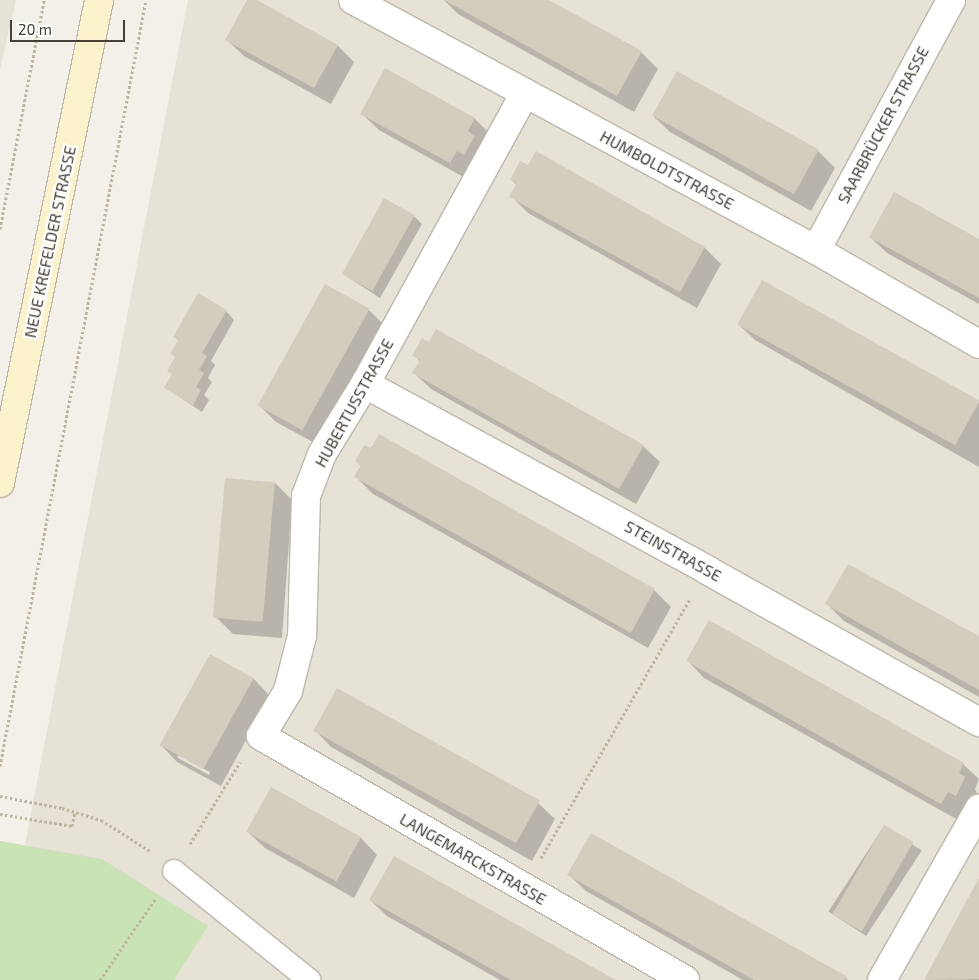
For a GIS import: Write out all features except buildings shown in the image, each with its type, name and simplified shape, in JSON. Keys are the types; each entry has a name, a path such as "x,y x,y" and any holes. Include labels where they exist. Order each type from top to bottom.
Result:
{"main road":[{"name":"NEUE KREFELDER STRASSE","path":"0,483 99,0"}],"street":[{"name":"HUMBOLDTSTRASSE","path":"353,0 816,250 979,344"},
{"name":"SAARBRÜCKER STRASSE","path":"816,250 951,0"},
{"name":"HUBERTUSSTRASSE","path":"262,736 288,691 302,636 306,496 322,454 365,384 525,93"},
{"name":"STEINSTRASSE","path":"365,384 707,570 979,722"},
{"name":"LANGEMARCKSTRASSE","path":"262,736 685,980"},
{"path":"882,980 979,809"}],"lane":[{"path":"174,871 309,980"}],"path":[{"path":"0,229 44,0"},
{"path":"0,766 146,0"},
{"path":"524,888 707,570"},
{"path":"100,980 174,871 234,769 262,736"},
{"path":"0,796 62,808 101,820 139,843 174,871"},
{"path":"0,814 72,826 75,812"}],"shaded area":[{"path":"0,0 16,0 0,70"},
{"path":"188,0 979,0 979,980 75,980 10,922"}],"green space":[{"path":"0,841 102,859 208,926 174,980 0,980"}]}
